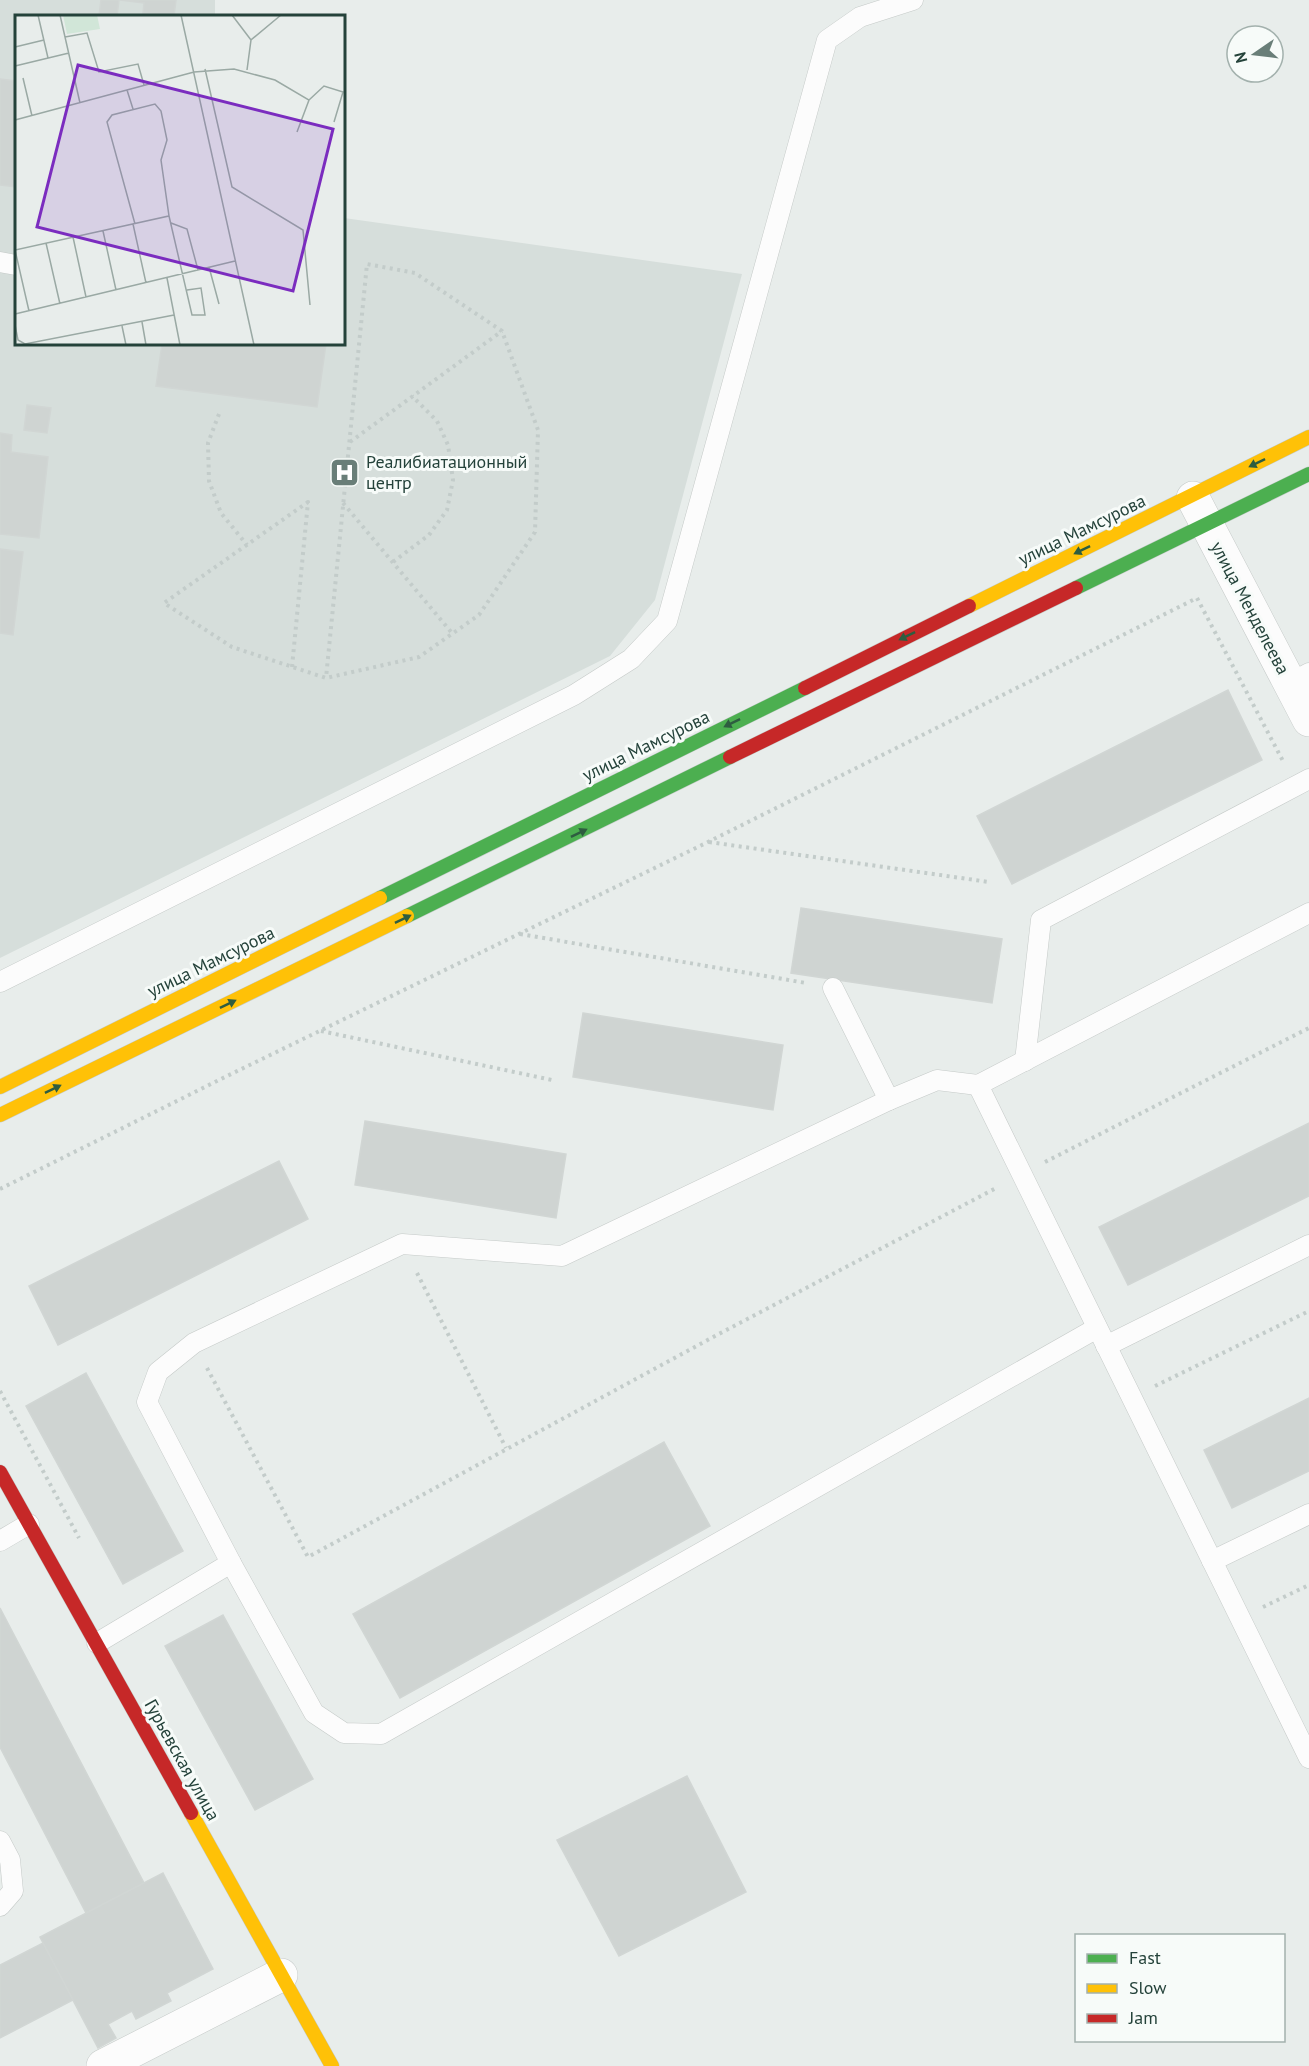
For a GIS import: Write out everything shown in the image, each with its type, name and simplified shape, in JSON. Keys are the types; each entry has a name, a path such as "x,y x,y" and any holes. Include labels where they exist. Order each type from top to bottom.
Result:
{"main road":[{"name":"улица Мамсурова","path":"0,1087 1309,437"},
{"path":"0,1115 1207,526 1309,474"},
{"name":"Гурьевская улица","path":"0,1472 332,2066"}],"street":[{"name":"улица Менделеева","path":"1191,495 1207,526 1300,678 1309,720"},
{"path":"104,2066 281,1975"}],"lane":[{"path":"0,982 574,695 639,652 667,621 827,40 860,17 912,0"},
{"path":"0,262 15,265"},
{"path":"1025,1060 1041,920 1302,782"},
{"path":"1097,1328 381,1734 344,1733 314,1713 231,1563 147,1402 158,1372 194,1343 402,1244 562,1256 889,1100 937,1080 978,1085 1309,913"},
{"path":"833,988 889,1100"},
{"path":"978,1085 1309,1758"},
{"path":"1106,1347 1309,1245"},
{"path":"1212,1561 1309,1514"},
{"path":"0,1541 29,1524"},
{"path":"97,1643 231,1563"},
{"path":"0,1841 10,1860 13,1891 0,1906"}],"path":[{"path":"292,667 308,502 164,603 232,648 326,678 419,657 479,615 535,532 538,430 502,332 415,273 367,264 326,678"},
{"path":"349,442 502,332"},
{"path":"393,562 429,536 447,510 453,480 448,445 437,421 412,396"},
{"path":"219,414 208,443 210,481 221,513 247,545"},
{"path":"343,503 452,633"},
{"path":"0,1189 708,842 1197,597 1302,782"},
{"path":"708,842 989,882"},
{"path":"520,934 833,988"},
{"path":"194,1343 308,1557 506,1448 1021,1174 1309,1028"},
{"path":"320,1031 552,1080"},
{"path":"402,1244 506,1448"},
{"path":"1152,1388 1309,1311"},
{"path":"1260,1609 1309,1585"}],"shaded area":[{"name":"Реалибиатационный центр","path":"0,0 215,0 215,15 15,15 15,345 345,345 345,218 742,274 655,600 610,656 0,958"}],"building":[{"path":"101,0 119,0 117,15 99,15"},
{"path":"120,0 176,0 174,15 143,13 144,3"},
{"path":"0,79 15,81 15,187 0,185"},
{"path":"162,345 326,345 317,407 156,386"},
{"path":"27,405 51,408 47,433 24,430"},
{"path":"0,433 12,435 11,452 48,457 39,538 0,534"},
{"path":"0,549 23,552 13,635 0,633"},
{"path":"1228,690 1262,760 1012,884 977,816"},
{"path":"801,908 1002,939 992,1003 791,973"},
{"path":"583,1013 783,1045 773,1110 573,1077"},
{"path":"365,1121 566,1154 556,1218 355,1185"},
{"path":"1309,1123 1309,1196 1128,1285 1099,1227"},
{"path":"279,1161 308,1219 58,1345 29,1286"},
{"path":"86,1373 183,1551 123,1584 26,1406"},
{"path":"1309,1398 1309,1471 1232,1508 1204,1450"},
{"path":"664,1442 710,1526 400,1698 353,1614"},
{"path":"0,1608 144,1883 86,1913 0,1747"},
{"path":"223,1615 313,1779 255,1810 165,1646"},
{"path":"687,1776 746,1892 619,1956 557,1840"},
{"path":"163,1873 213,1969 167,1993 171,2001 136,2019 132,2011 108,2024 116,2038 98,2048 40,1937"},
{"path":"43,1943 73,2000 0,2038 0,1965"}],"traffic: fast":[{"path":"1076,588 1309,474"},
{"path":"380,898 805,688"},
{"path":"407,916 730,757"}],"traffic: slow":[{"path":"969,606 1309,437"},
{"path":"0,1087 380,898"},
{"path":"0,1115 407,916"},
{"path":"191,1813 332,2066"}],"traffic: jam":[{"path":"730,757 1076,588"},
{"path":"805,688 969,606"},
{"path":"0,1472 191,1813"}],"place":[{"name":"Реалибиатационный центр","path":"345,472"}]}
